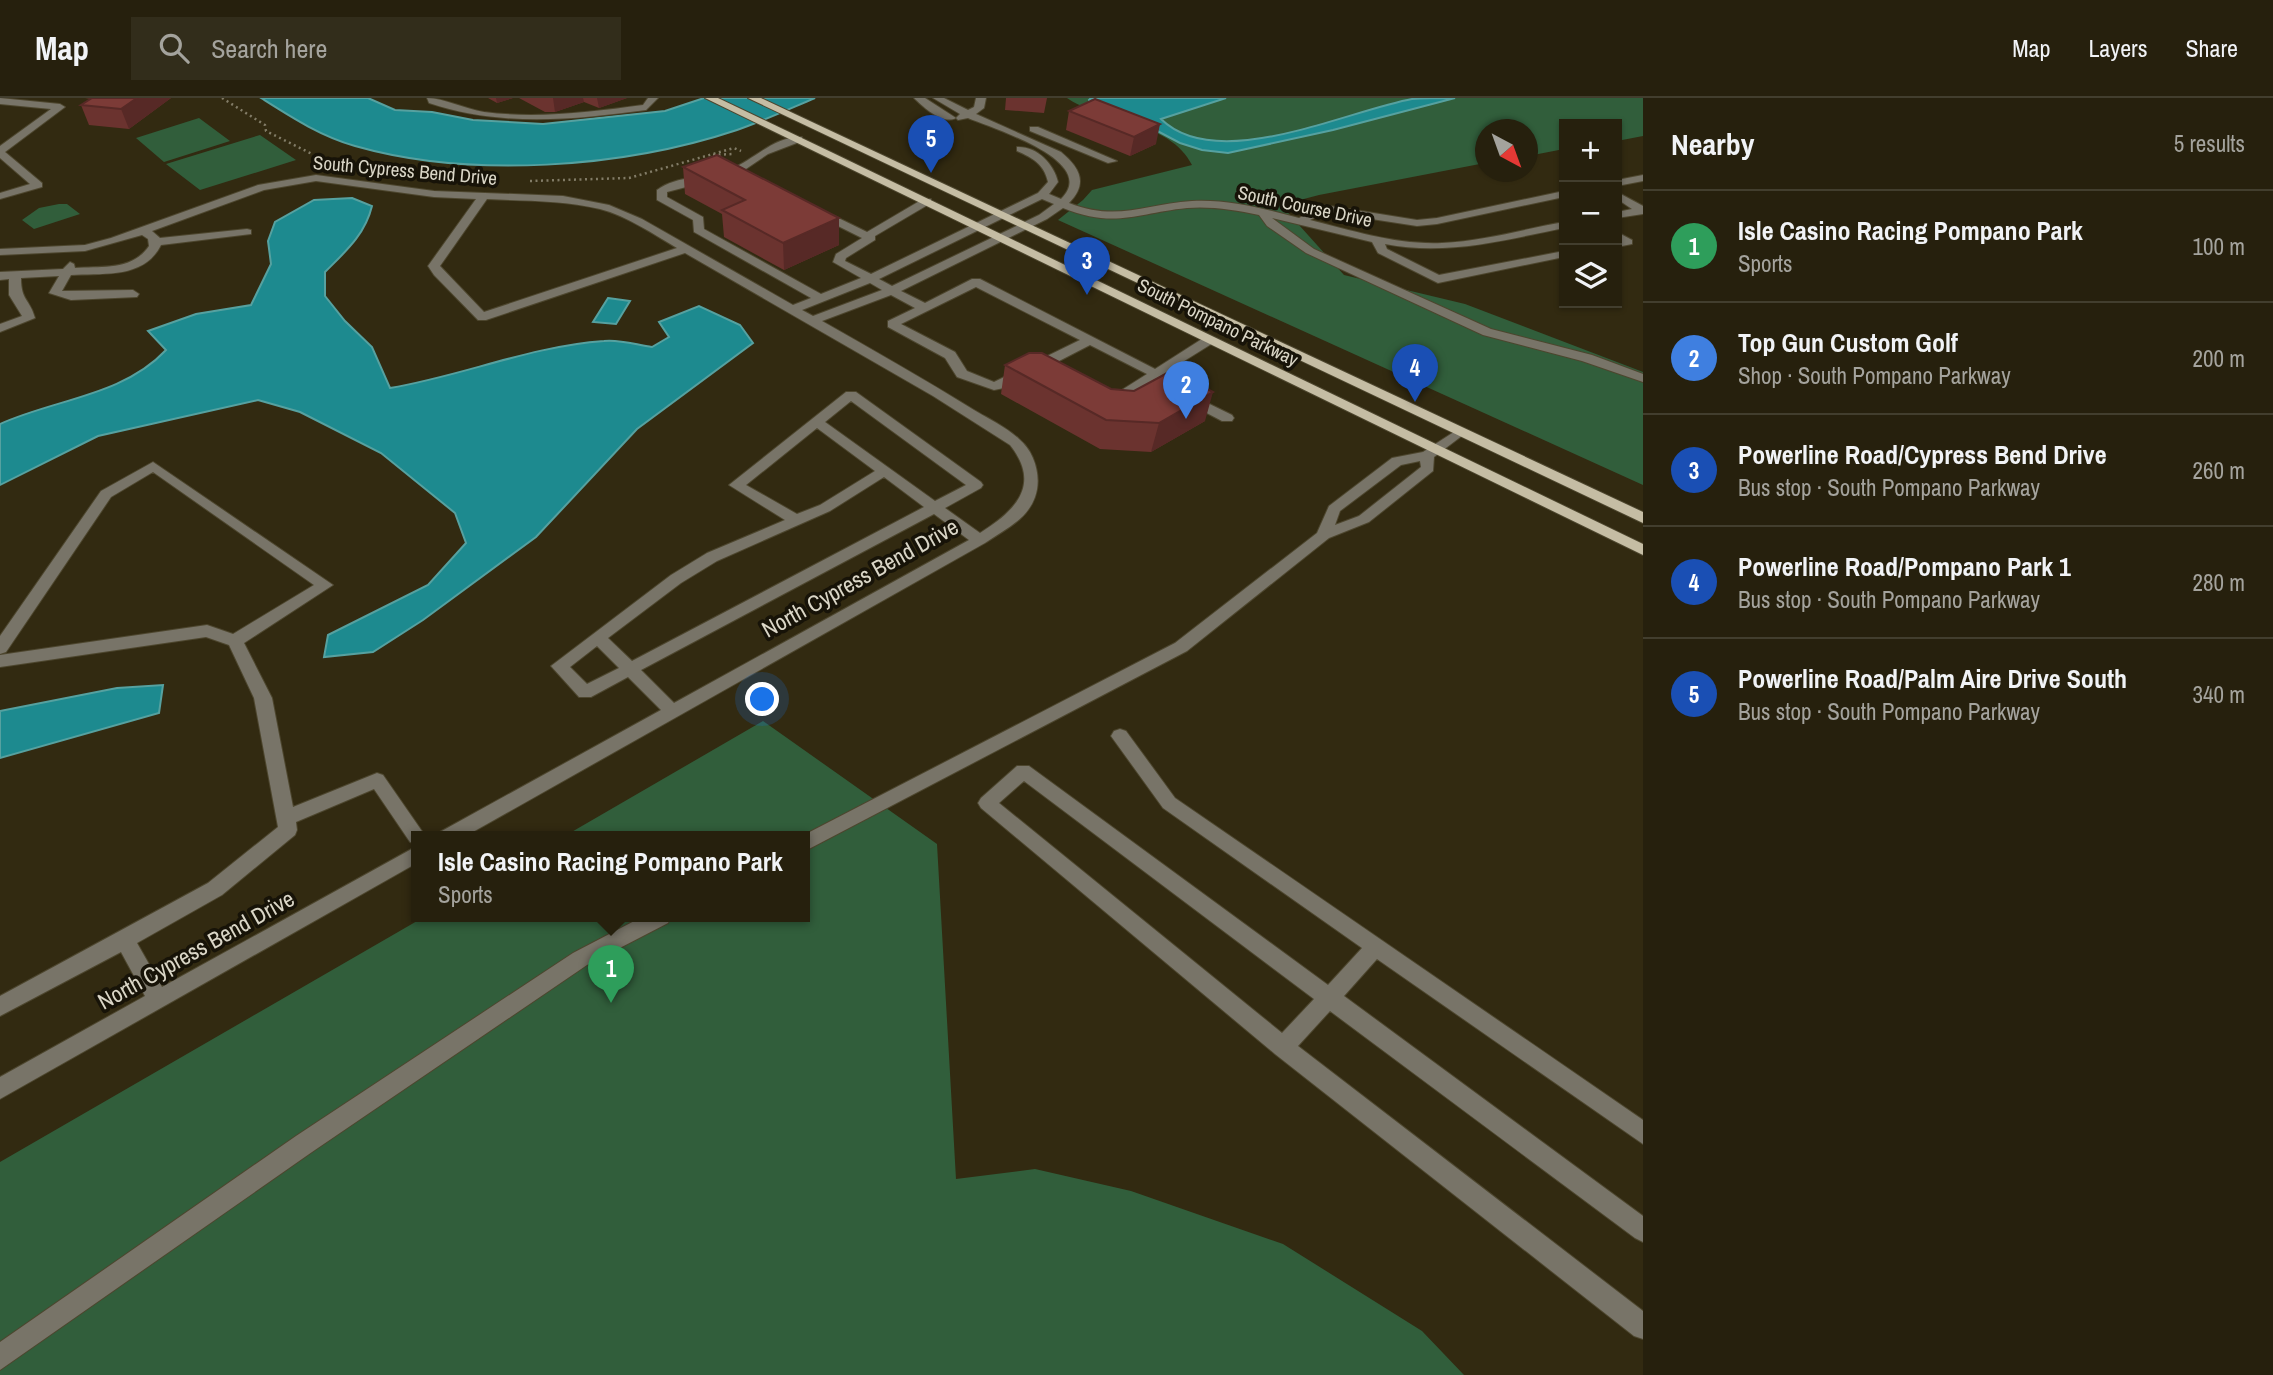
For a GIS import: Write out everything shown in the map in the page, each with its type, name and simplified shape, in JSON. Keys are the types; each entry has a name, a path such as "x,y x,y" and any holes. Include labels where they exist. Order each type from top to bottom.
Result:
{"main road":[{"name":"South Pompano Parkway","path":"710,98 1003,237 1431,453 1643,550"},
{"name":"South Pompano Parkway","path":"753,98 1643,518"}],"street":[{"path":"432,98 432,101 452,109 535,119 646,107 653,98"},
{"path":"791,310 872,278 980,226 1042,195 1053,182 1051,170 1040,159 932,109 919,98"},
{"path":"811,321 893,290 1026,226 1064,204 1076,186 1077,174 1072,164 938,98"},
{"path":"956,120 979,108 981,98"},
{"path":"0,101 60,107 0,152 37,185 0,196"},
{"path":"1034,129 1112,161"},
{"path":"798,139 764,152 736,171 662,190 661,198 699,219 698,230 822,299"},
{"path":"1026,152 1059,139"},
{"path":"736,171 748,177"},
{"path":"1622,182 1643,178"},
{"name":"South Cypress Bend Drive","path":"0,252 80,248 115,241 262,187 303,179 336,179 434,194 563,199 606,207 638,221 791,310"},
{"name":"South Course Drive","path":"1042,195 1103,217 1122,216 1168,206 1202,204 1263,213 1423,246 1453,245 1559,226"},
{"path":"1301,221 1324,208 1417,223 1437,221 1559,195"},
{"path":"485,196 435,266 438,273 482,317 686,249"},
{"path":"1622,198 1643,211"},
{"path":"867,236 927,201"},
{"path":"808,207 871,238 841,256 839,262 925,308"},
{"path":"1622,212 1643,211"},
{"path":"1263,213 1271,225 1310,251 1487,332 1587,358 1643,378"},
{"path":"143,230 156,242 247,232"},
{"path":"1376,238 1382,251 1438,278 1559,255"},
{"path":"0,276 129,268 146,259 156,242"},
{"path":"80,248 54,293 71,296 133,293"},
{"path":"0,328 29,318 27,310 15,295 15,275"},
{"path":"1090,340 1052,364 995,386 984,384 957,369 950,355 892,324 976,282 1090,340 1227,418"},
{"path":"0,300 15,295"},
{"name":"North Cypress Bend Drive","path":"458,831 980,540 1017,514 1030,492 1030,464 1025,452 1015,442 938,393 791,310"},
{"path":"1105,392 1117,399 1160,381 1209,340"},
{"path":"796,520 736,485 851,395 976,485 585,694 559,666 676,579 712,557 825,508 884,471"},
{"path":"817,422 980,540"},
{"path":"1324,535 1334,509 1396,461 1431,453 1460,432"},
{"path":"810,840 1181,647 1324,535 1364,519 1428,468 1431,453"},
{"path":"0,648 106,494 152,466 325,584 235,641"},
{"path":"0,661 207,631 235,641 263,698 288,830 215,889 0,1007"},
{"path":"598,638 671,710"},
{"path":"1120,736 1169,803 1643,1133"},
{"path":"1643,1230 1023,771 987,803 1283,1047 1643,1327"},
{"path":"286,818 377,780 413,831"},
{"name":"North Cypress Bend Drive","path":"0,1089 411,857"},
{"path":"0,1357 304,1144 580,959 651,922"},
{"path":"125,940 158,1000"},
{"path":"1283,1047 1376,947"}],"path":[{"path":"222,98 229,105 252,116 265,125 267,131 286,142 324,160 343,165"},
{"path":"521,182 629,178 734,148 742,151 730,155 713,155"},
{"path":"400,173 459,179"}],"green space":[{"path":"1067,98 1643,98 1643,136 1622,140 1622,119 1559,119 1559,150 1538,154 1538,119 1475,119 1475,165 1319,195 1281,205 1344,275 1465,304 1643,372 1643,485 1058,220 1092,190 1192,165 1182,150 1168,139 1133,123"},
{"path":"199,118 230,141 164,162 136,138"},
{"path":"260,135 296,160 200,190 166,164"},
{"path":"67,204 80,214 34,229 22,220 39,208"},
{"path":"763,721 937,844 956,1179 1035,1169 1131,1191 1283,1244 1422,1331 1464,1375 0,1375 0,1162 415,922 810,922 810,831 573,831"}],"water":[{"path":"261,98 368,98 395,110 432,112 473,120 543,124 665,111 704,98 815,98 737,130 646,153 547,165 497,165 448,163 355,146 318,131"},
{"path":"1226,98 1161,119 1185,134 1215,141 1248,140 1283,134 1412,99 1455,98 1333,130 1228,153 1202,150 1180,143 1148,126 1092,105 1089,100"},
{"path":"352,198 372,206 365,226 347,250 325,272 325,296 345,321 372,347 390,388 577,344 616,341 652,347 669,337 659,322 699,306 740,325 753,343 637,429 536,537 423,620 373,652 324,657 328,635 428,585 466,543 455,513 381,453 300,412 258,400 98,436 0,485 0,424 88,395 130,377 166,350 148,331 196,314 251,305 271,264 268,241 275,222 314,200"},
{"path":"608,298 630,301 616,324 593,322"},
{"path":"163,685 159,713 0,758 0,711 117,688"}],"building":[{"path":"92,98 137,98 121,109 81,105"},
{"path":"1095,99 1160,124 1134,137 1069,111"},
{"path":"717,155 839,218 783,243 722,210 745,200 683,167"},
{"path":"1029,353 1042,353 1111,389 1134,391 1173,370 1213,392 1159,423 1106,420 1005,365"}],"place":[{"name":"Powerline Road/Palm Aire Drive South","path":"931,173"},
{"name":"Powerline Road/Cypress Bend Drive","path":"1087,295"},
{"name":"Powerline Road/Pompano Park 1","path":"1415,402"},
{"name":"Top Gun Custom Golf","path":"1186,419"},
{"name":"Isle Casino Racing Pompano Park","path":"611,1003"}]}
